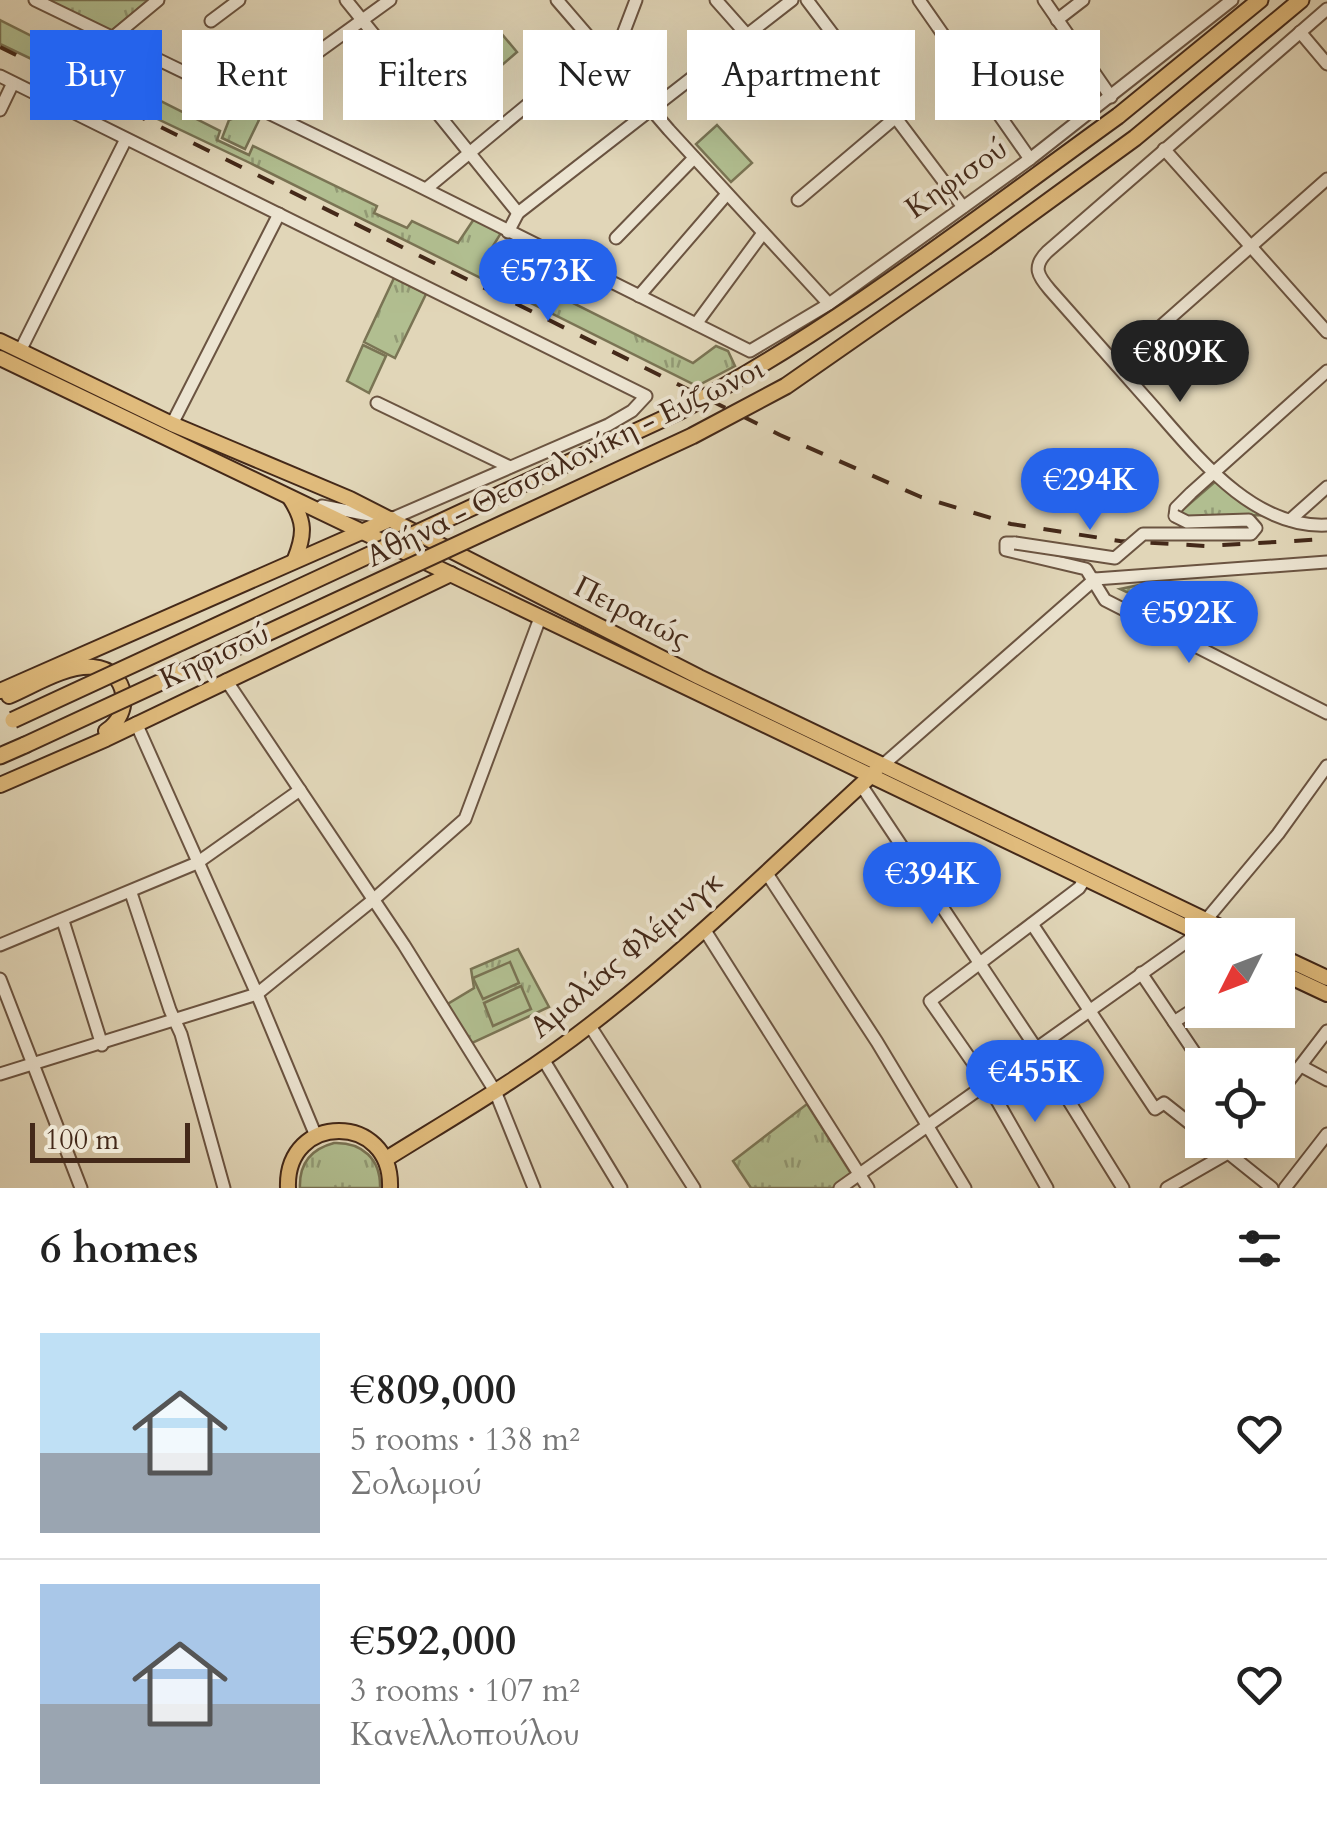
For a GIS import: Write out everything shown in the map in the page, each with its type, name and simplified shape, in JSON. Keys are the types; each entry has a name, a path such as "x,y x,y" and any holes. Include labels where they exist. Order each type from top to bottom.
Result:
{"highway":[{"name":"Αθήνα - Θεσσαλονίκη - Εύζωνοι","path":"0,724 592,452 748,375 841,316 1118,116 1260,0"},
{"name":"Αθήνα - Θεσσαλονίκη - Εύζωνοι","path":"0,756 640,462 786,386 860,338 1135,138 1301,0"}],"main road":[{"name":"Πειραιώς","path":"0,341 172,424 282,468 391,519 1185,920"},
{"name":"Πειραιώς","path":"0,358 451,574 866,781 1185,922"},
{"path":"290,498 304,526 295,559"},
{"name":"Κηφισού","path":"0,691 391,519"},
{"name":"Κηφισού","path":"0,785 451,574"},
{"path":"0,700 71,670 94,667 115,677 124,696 121,717 114,726 53,762"},
{"name":"Αμαλίας Φλέμινγκ","path":"386,1159 590,1026 704,929 883,765"},
{"path":"1295,962 1327,978"},
{"path":"1295,978 1327,994"},
{"path":"288,1188 294,1156 316,1136 338,1130 371,1141 386,1159 390,1188"}],"street":[{"path":"34,0 95,30"},
{"path":"121,30 158,0"},
{"path":"211,22 239,0"},
{"path":"346,0 518,213"},
{"path":"323,49 390,0"},
{"path":"557,0 583,30"},
{"path":"625,30 636,0"},
{"path":"716,0 742,30"},
{"path":"754,30 792,0"},
{"path":"807,0 830,30"},
{"path":"919,0 1030,159"},
{"path":"1044,0 1111,97"},
{"path":"1057,20 1083,0"},
{"name":"Κηφισού","path":"696,324 750,351 829,304 1030,159 1232,0"},
{"path":"1327,9 1047,252 1037,271 1116,366 1215,472 1254,502 1290,520 1327,525"},
{"path":"1300,32 1327,64"},
{"path":"0,76 646,396 632,411 608,425 391,519 334,510 300,497 290,498"},
{"path":"0,110 14,82"},
{"path":"426,190 523,107"},
{"path":"279,120 696,324 763,233"},
{"path":"508,232 518,213 635,120"},
{"path":"661,120 829,304"},
{"path":"798,200 894,120"},
{"path":"898,120 963,206"},
{"path":"20,351 126,138"},
{"path":"1164,149 1327,332"},
{"path":"616,238 694,158"},
{"path":"1116,366 1327,178"},
{"path":"639,296 727,194"},
{"path":"172,424 279,214"},
{"path":"1327,371 1176,508 1174,516 1188,522 1249,520 1256,528 1250,534 1144,534 1115,558 1011,542 1004,546 1014,554 1086,569 1105,600 1327,713"},
{"path":"377,403 510,468"},
{"path":"1290,520 1327,487"},
{"path":"883,765 1095,579 1327,562"},
{"path":"0,1074 258,994 373,900 465,819 540,618"},
{"path":"226,680 495,1091 534,1188"},
{"path":"136,723 258,994 316,1136"},
{"path":"1211,918 1327,766"},
{"path":"866,781 1123,1188"},
{"path":"0,946 197,863 300,790"},
{"path":"766,872 965,1188"},
{"path":"1041,1186 987,1083 930,1001 1085,879"},
{"path":"131,892 176,1021 224,1188"},
{"path":"62,920 102,1045"},
{"path":"1032,924 1160,1106 1185,1121"},
{"path":"704,929 868,1188"},
{"path":"840,1188 1185,941"},
{"path":"1141,973 1191,1048"},
{"path":"0,978 81,1188"},
{"path":"1174,1022 1185,1015"},
{"path":"590,1026 694,1188"},
{"path":"1295,1074 1327,1031"},
{"path":"543,1060 621,1188"},
{"path":"1301,1066 1327,1080"},
{"path":"1286,1188 1327,1134"},
{"path":"1167,1188 1219,1158"},
{"path":"1234,1158 1272,1188"}],"green space":[{"path":"48,0 149,0 112,30"},
{"path":"0,20 30,35 30,58 0,44"},
{"path":"503,35 517,52 503,64"},
{"path":"162,102 182,112 182,120 198,120 220,131 217,140 249,155 253,146 377,206 374,213 407,228 412,221 458,243 474,219 501,233 485,259 693,363 716,346 728,351 735,366 697,386 160,120"},
{"path":"229,120 259,120 245,149 222,138"},
{"path":"717,125 752,163 731,182 696,144"},
{"path":"394,278 426,294 395,358 364,342"},
{"path":"363,345 386,356 369,393 347,381"},
{"path":"1216,481 1267,515 1184,517 1179,513"},
{"path":"1167,579 1165,610 1120,589"},
{"path":"518,949 549,1007 470,1044 446,1005 474,988 471,969"},
{"path":"510,962 519,983 483,999 473,978"},
{"path":"521,986 531,1009 493,1026 484,1003"},
{"path":"807,1104 852,1175 835,1188 751,1188 733,1161"},
{"path":"334,1143 344,1143 368,1154 377,1169 380,1188 300,1188 308,1159"}],"railway":[{"path":"0,47 780,435 921,497 1011,524 1120,541 1206,546 1327,539"}]}
